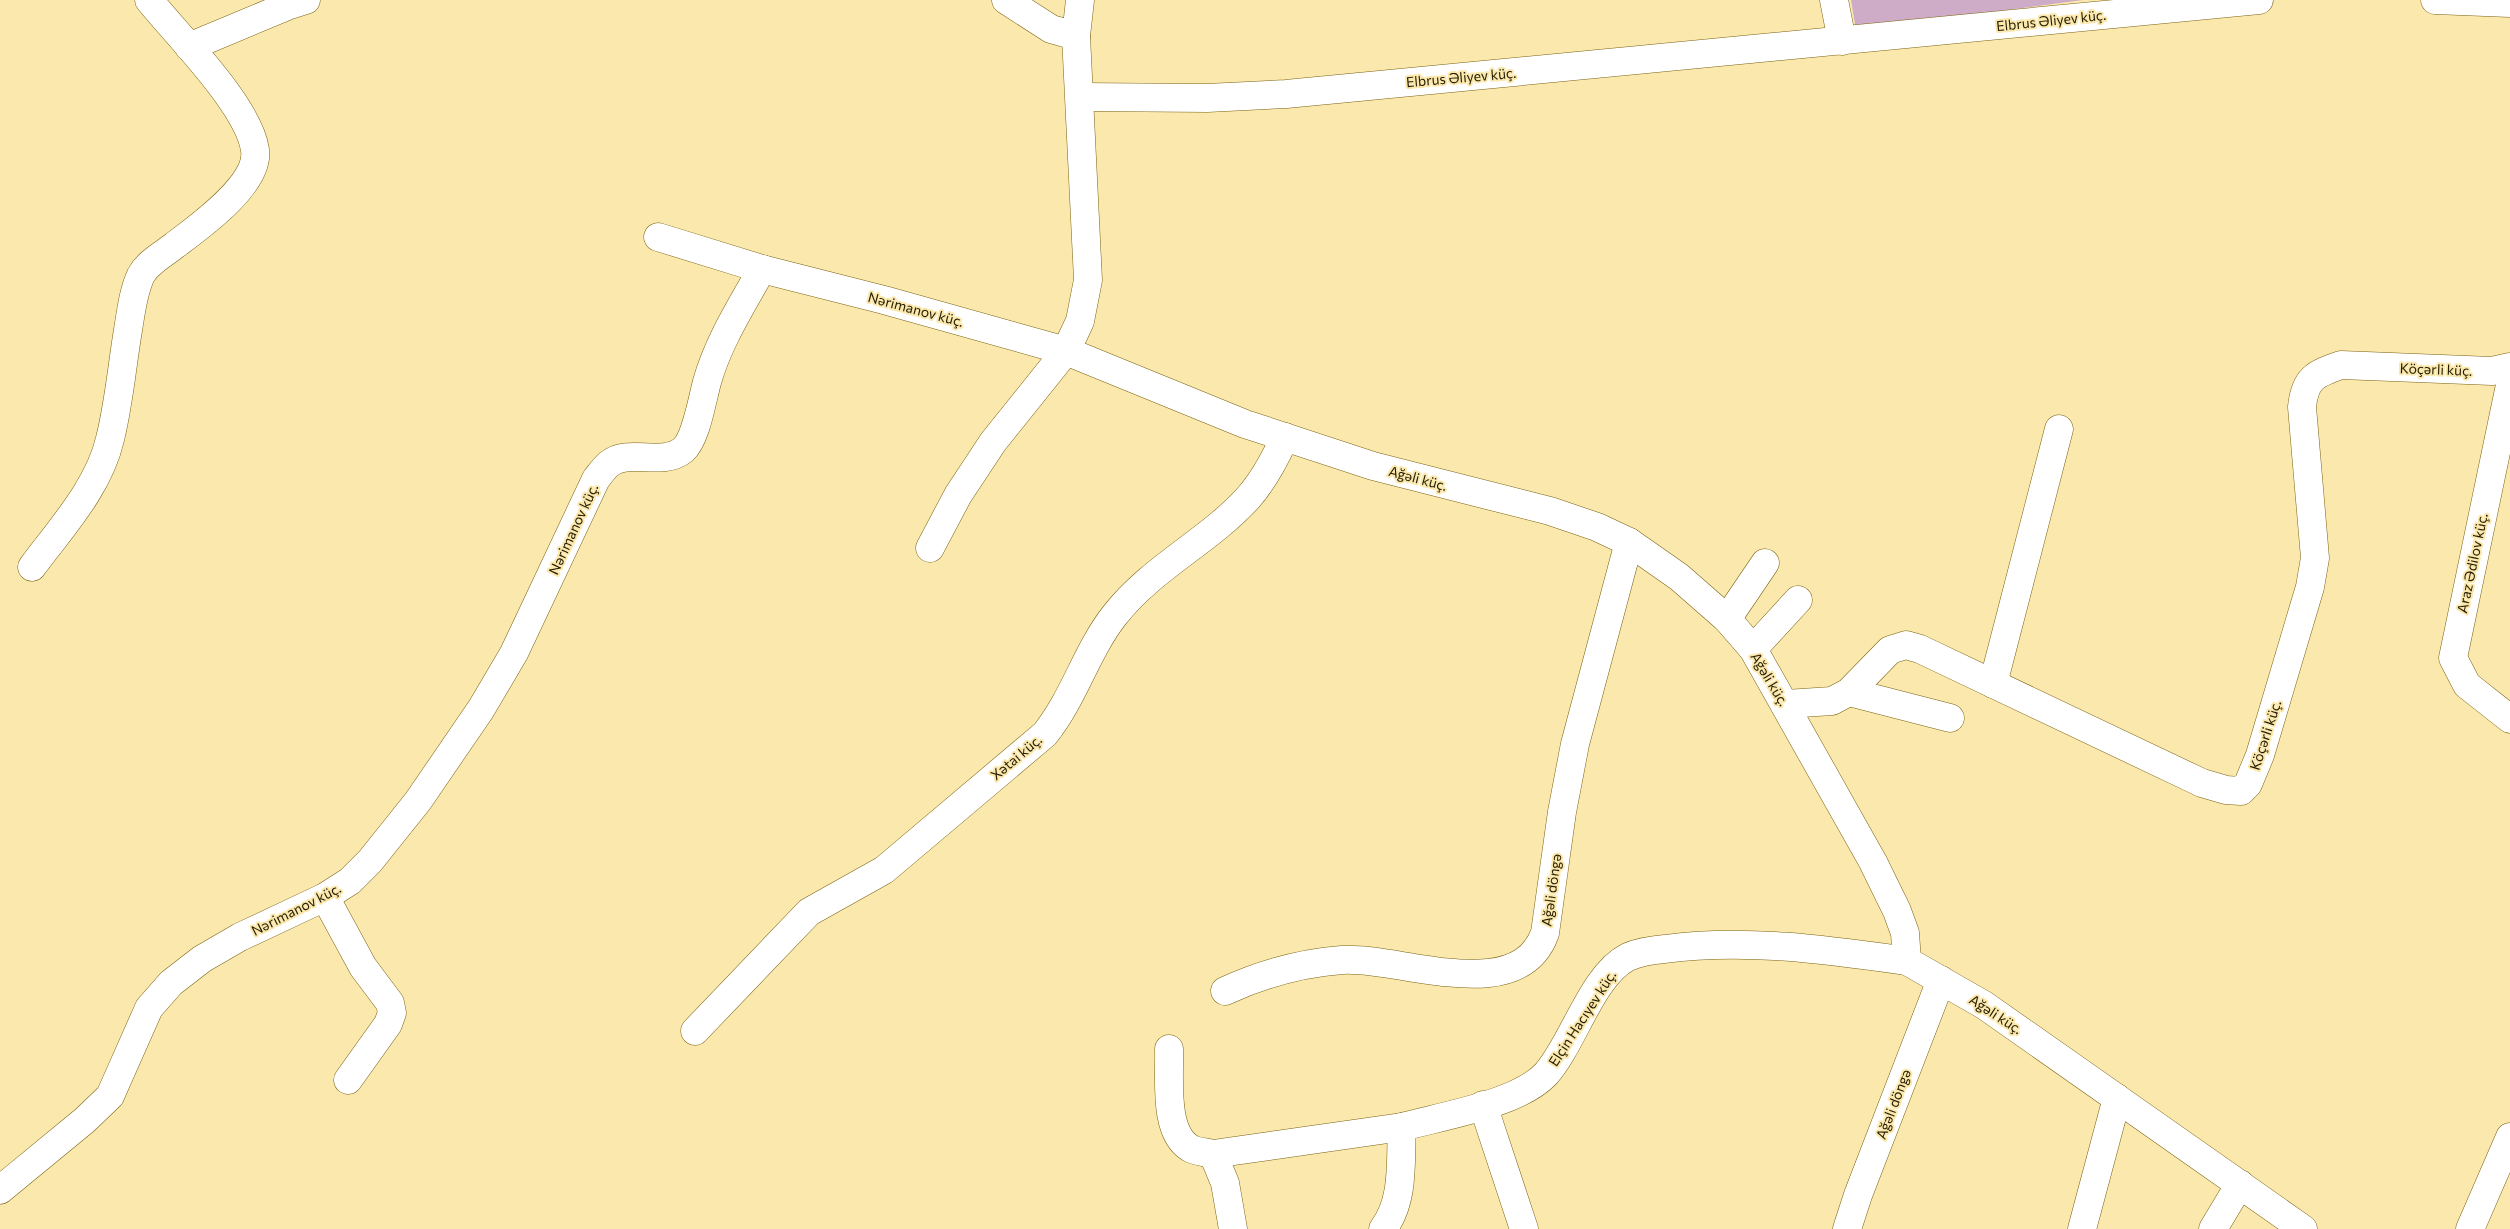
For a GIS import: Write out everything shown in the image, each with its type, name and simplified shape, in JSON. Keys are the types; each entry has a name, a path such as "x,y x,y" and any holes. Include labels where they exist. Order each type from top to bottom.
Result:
{"street":[{"path":"32,567 84,496 102,466 110,439 134,298 142,274 152,262 206,222 235,194 252,170 255,151 245,124 226,92 149,0"},
{"path":"189,47 287,6 306,0"},
{"path":"1006,0 1051,29 1076,36"},
{"path":"930,548 958,496 993,442 1066,351 1080,321 1088,280 1076,36 1080,0"},
{"path":"1834,0 1842,41"},
{"name":"Elbrus Əliyev küç.","path":"1080,97 1207,98 1286,94 2259,0"},
{"path":"2435,0 2510,2"},
{"path":"658,237 762,269"},
{"name":"Nərimanov küç.","path":"0,1190 85,1120 110,1096 149,1008 171,983 202,959 240,937 325,896 350,881 370,861 418,801 481,709 514,653 596,479 609,464 620,458 664,457 682,452 690,442 708,379 723,341 762,269 884,300 1066,351"},
{"name":"Ağəli küç.","path":"1066,351 1245,424 1414,478 1550,511 1597,527 1629,542 1679,577 1727,619 1753,649 1786,704 1874,862 1905,933 1907,961 1984,1005 2303,1229"},
{"name":"Köçərli küç.","path":"1786,704 1832,701 1849,692 1890,650 1906,646 1920,649 2202,783 2226,790 2240,791 2248,784 2260,755 2310,587 2315,558 2302,407 2304,388 2318,373 2342,365 2492,371 2510,367"},
{"name":"Araz Ədilov küç.","path":"2510,386 2453,658 2467,685 2510,719"},
{"path":"1993,684 2059,429"},
{"name":"Xətai küç.","path":"695,1030 809,912 884,870 1044,734 1058,717 1113,617 1138,588 1221,523 1248,498 1269,470 1285,437"},
{"name":"Ağəli döngə","path":"1225,991 1251,979 1308,964 1344,960 1376,962 1417,970 1467,974 1505,970 1525,962 1541,944 1546,933 1562,812 1575,744 1629,542"},
{"path":"1727,619 1765,563"},
{"path":"1753,649 1798,600"},
{"path":"1849,692 1950,718"},
{"path":"325,896 363,967 390,1003 392,1013 388,1024 348,1080"},
{"name":"Elçin Hacıyev küç.","path":"1213,1154 1402,1127 1483,1105 1525,1091 1546,1073 1611,969 1628,957 1648,951 1687,946 1735,946 1848,953 1907,961"},
{"name":"Ağəli döngə","path":"1847,1229 1941,980"},
{"path":"1170,1049 1172,1123 1180,1139 1192,1149 1213,1154 1224,1183 1233,1229"},
{"path":"2082,1229 2117,1098"},
{"path":"1483,1105 1524,1229"},
{"path":"1383,1229 1391,1218 1398,1200 1402,1127"},
{"path":"2470,1229 2510,1137"},
{"path":"2213,1229 2240,1184"}],"shaded area":[{"path":"1851,0 2083,0 1856,30"}]}
